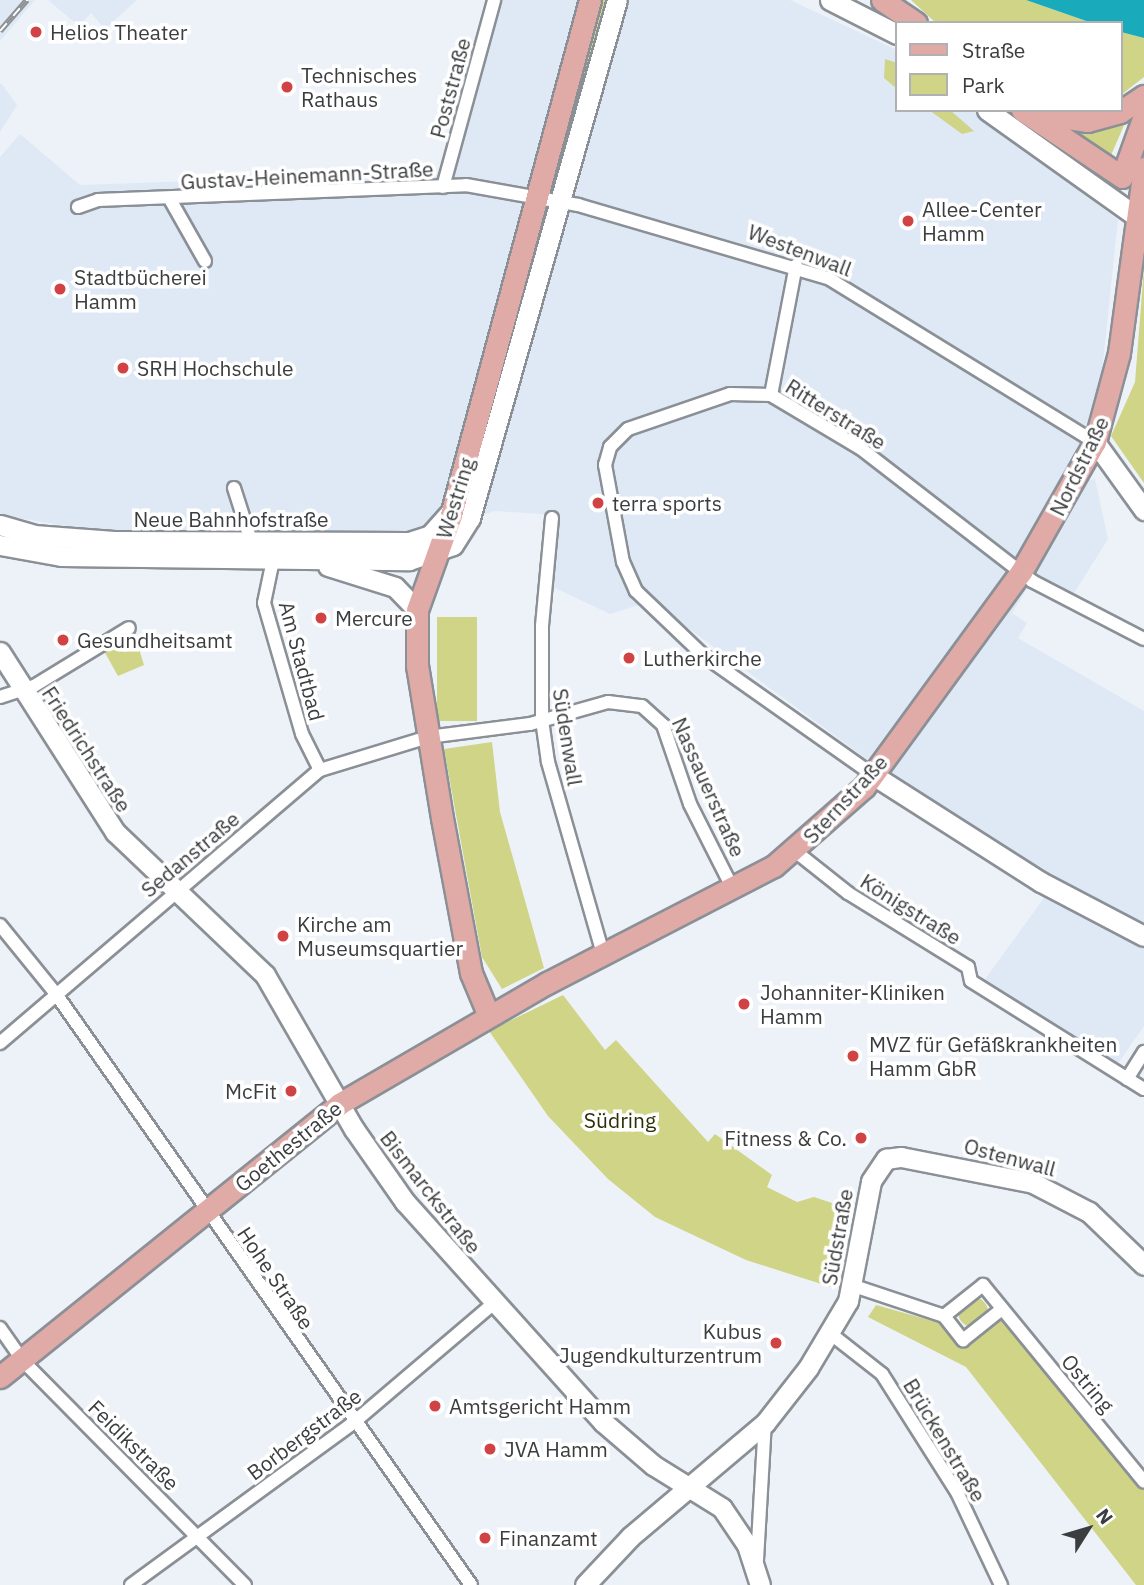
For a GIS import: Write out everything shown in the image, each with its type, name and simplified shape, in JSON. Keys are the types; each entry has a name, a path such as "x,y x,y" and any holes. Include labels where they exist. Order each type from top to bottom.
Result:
{"main road":[{"path":"547,198 590,0"},
{"path":"547,198 617,0"},
{"path":"831,0 895,33"},
{"path":"882,0 913,21"},
{"path":"1123,111 1144,96"},
{"path":"990,112 1131,214"},
{"path":"1026,112 1137,181"},
{"path":"1035,112 1087,121 1121,112"},
{"name":"Nordstraße","path":"949,673 1021,572 1096,442 1119,354 1131,214 1144,116"},
{"name":"Westring","path":"437,554 547,198"},
{"name":"Westring","path":"437,554 459,538 470,518 547,198"},
{"path":"1126,274 1144,250"},
{"path":"1096,442 1144,510"},
{"name":"Neue Bahnhofstraße","path":"0,525 52,538 409,542 430,535 452,511"},
{"name":"Neue Bahnhofstraße","path":"6,550 61,556 273,560 437,554"},
{"path":"437,554 417,610 417,666 471,973 489,1016"},
{"path":"303,560 395,587 417,610"},
{"name":"Friedrichstraße","path":"0,652 93,806 177,891"},
{"name":"Sternstraße","path":"603,954 733,888 795,851 873,775 949,673"},
{"path":"873,775 1041,882 1144,936"},
{"name":"Bismarckstraße","path":"177,891 265,975 338,1104 405,1202 493,1304 619,1438 691,1486 732,1519 758,1580"},
{"name":"Goethestraße","path":"0,1377 338,1104 489,1016 603,954"},
{"name":"Ostenwall","path":"881,1162 901,1157 1033,1183 1088,1212 1144,1265"},
{"name":"Südstraße","path":"585,1585 691,1486 765,1423 831,1334 853,1286 871,1181 881,1162"}],"street":[{"name":"Poststraße","path":"443,187 494,0"},
{"name":"Gustav-Heinemann-Straße","path":"79,207 98,200 172,201 443,187 547,198"},
{"name":"Westenwall","path":"547,198 796,265 854,291 1096,442"},
{"path":"172,201 205,261"},
{"path":"771,395 796,265"},
{"name":"Ritterstraße","path":"873,775 703,655 636,591 617,539 605,465 610,447 634,425 692,404 730,394 771,395 860,447 1021,572 1144,639"},
{"path":"234,488 251,541"},
{"name":"Südenwall","path":"552,518 542,626 542,720 603,954"},
{"name":"Am Stadtbad","path":"273,560 264,603 302,734 320,769"},
{"path":"0,697 129,628"},
{"name":"Sedanstraße","path":"0,1043 320,769 428,737 542,720 608,702 642,706"},
{"name":"Nassauerstraße","path":"642,706 663,725 679,778 733,888"},
{"name":"Königstraße","path":"795,851 835,885 968,967 971,981 1144,1089"},
{"name":"Hohe Straße","path":"0,925 56,994 209,1210 353,1423 471,1585"},
{"path":"1127,1079 1144,1052"},
{"name":"Ostring","path":"944,1317 983,1285 1144,1482"},
{"path":"853,1286 944,1317 963,1340 1002,1309"},
{"name":"Borbergstraße","path":"131,1585 353,1423 493,1304"},
{"name":"Feidikstraße","path":"0,1328 22,1360 245,1585"},
{"name":"Brückenstraße","path":"831,1334 882,1374 957,1492 1000,1585"},
{"path":"758,1580 765,1423"}],"shaded area":[{"path":"0,0 35,0 0,41"},
{"path":"48,0 137,0 105,29 91,13 79,26"},
{"path":"502,0 790,0 895,49 895,112 977,112 1118,220 1097,419 1036,537 871,762 651,601 610,614 551,586 557,515 495,511 421,534 128,536 0,515 0,157 20,134 80,185 452,172"},
{"path":"0,84 17,105 0,132"},
{"path":"1095,479 1108,539 1071,598 1028,572 1084,481"},
{"path":"1023,581 1030,584 1012,613 1027,623 1018,638 1144,711 1144,1026 1117,1065 983,982 1054,884 897,785 886,771"}],"green space":[{"path":"599,0 606,0 563,165 559,164"},
{"path":"911,0 1026,0 1086,21 934,21"},
{"path":"1123,33 1144,38 1144,77 1123,93"},
{"path":"885,59 895,62 895,87 884,78"},
{"path":"932,112 952,112 974,131 962,134"},
{"path":"1128,116 1109,160 1056,127"},
{"path":"1144,268 1144,483 1111,436 1135,382"},
{"path":"437,617 477,617 477,721 437,721"},
{"path":"134,633 144,665 118,676 104,651"},
{"path":"492,742 500,812 544,968 502,989 482,957 444,749"},
{"name":"Südring","path":"563,995 605,1050 616,1040 708,1142 715,1134 772,1175 767,1187 797,1202 814,1197 841,1206 851,1218 834,1288 746,1260 655,1217 608,1179 548,1116 489,1031"},
{"path":"973,1297 984,1301 988,1312 984,1323 973,1327 962,1323 958,1312 962,1301"},
{"path":"876,1305 940,1323 958,1346 1002,1319 1144,1490 1144,1585 1136,1585 966,1367 868,1317"}],"water":[{"path":"1026,0 1144,0 1144,38 1123,33 1123,21 1086,21"}],"railway":[{"path":"0,31 27,0"}],"place":[{"name":"Helios Theater","path":"36,32"},
{"name":"Technisches Rathaus","path":"287,87"},
{"name":"Allee-Center Hamm","path":"908,221"},
{"name":"Stadtbücherei Hamm","path":"60,289"},
{"name":"SRH Hochschule","path":"123,368"},
{"name":"terra sports","path":"598,503"},
{"name":"Mercure","path":"321,618"},
{"name":"Gesundheitsamt","path":"63,640"},
{"name":"Lutherkirche","path":"629,658"},
{"name":"Kirche am Museumsquartier","path":"283,936"},
{"name":"Johanniter-Kliniken Hamm","path":"744,1004"},
{"name":"MVZ für Gefäßkrankheiten Hamm GbR","path":"853,1056"},
{"name":"McFit","path":"291,1091"},
{"name":"Fitness & Co.","path":"861,1138"},
{"name":"Kubus Jugendkulturzentrum","path":"776,1343"},
{"name":"Amtsgericht Hamm","path":"435,1406"},
{"name":"JVA Hamm","path":"490,1449"},
{"name":"Finanzamt","path":"485,1538"}]}
